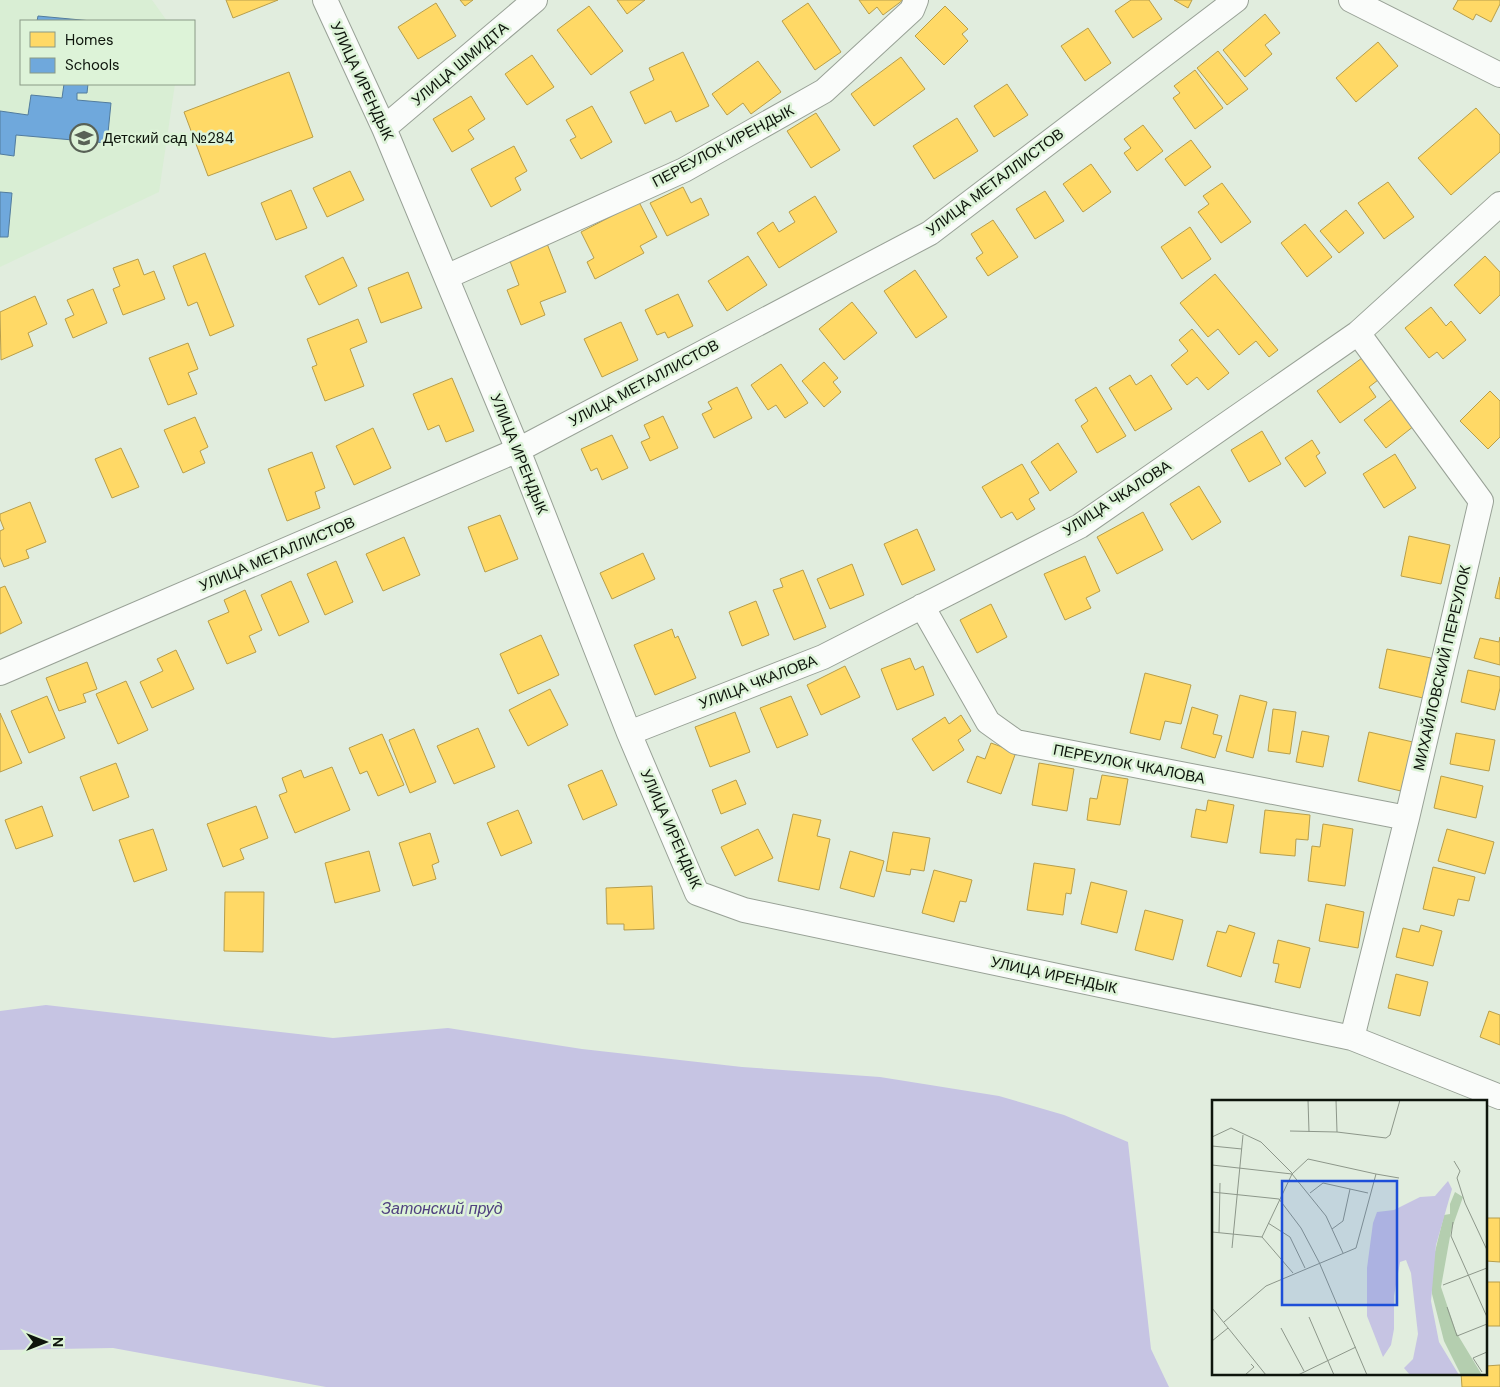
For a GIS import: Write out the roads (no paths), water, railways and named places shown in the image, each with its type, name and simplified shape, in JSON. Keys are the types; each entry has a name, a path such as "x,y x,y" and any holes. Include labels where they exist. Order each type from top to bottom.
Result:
{"street":[{"name":"УЛИЦА ИРЕНДЫК","path":"325,0 384,128 518,450 628,733 697,894 744,910 1352,1038 1500,1097"},
{"name":"УЛИЦА ШМИДТА","path":"384,128 535,0"},
{"name":"ПЕРЕУЛОК ИРЕНДЫК","path":"446,277 684,170 824,91 912,10 916,0"},
{"name":"УЛИЦА МЕТАЛЛИСТОВ","path":"0,673 518,450 930,232 1236,0"},
{"path":"1351,0 1500,75"},
{"name":"УЛИЦА ЧКАЛОВА","path":"628,733 823,656 1080,526 1358,332 1500,204"},
{"name":"МИХАЙЛОВСКИЙ ПЕРЕУЛОК","path":"1352,1038 1407,818 1481,501 1358,332"},
{"name":"ПЕРЕУЛОК ЧКАЛОВА","path":"922,606 988,722 1016,742 1407,818"}],"water":[{"name":"Затонский пруд","path":"46,1005 333,1038 448,1028 582,1049 742,1067 880,1077 999,1096 1064,1115 1128,1142 1151,1349 1169,1387 326,1387 113,1348 0,1350 0,1011"}],"place":[{"name":"Детский сад №284","path":"84,138"}]}
